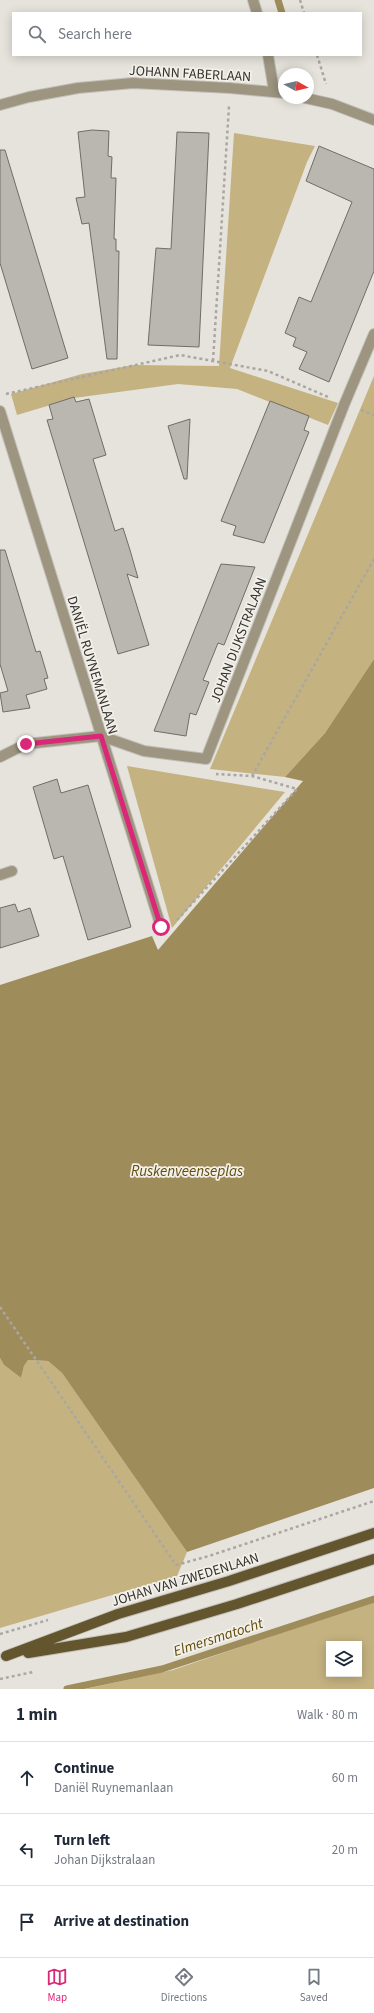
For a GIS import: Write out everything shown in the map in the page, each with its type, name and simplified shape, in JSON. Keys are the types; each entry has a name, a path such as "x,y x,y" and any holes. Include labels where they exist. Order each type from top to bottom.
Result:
{"main road":[{"name":"JOHAN VAN ZWEDENLAAN","path":"3,1657 118,1614 229,1581 374,1533"},
{"name":"JOHAN VAN ZWEDENLAAN","path":"3,1657 126,1637 237,1604 374,1559"}],"street":[{"path":"253,0 257,12"},
{"path":"268,56 274,91"},
{"name":"JOHANN FABERLAAN","path":"0,105 28,97 78,88 133,83 278,92"},
{"path":"314,100 332,104 374,120"},
{"name":"JOHAN DIJKSTRALAAN","path":"206,759 344,404 374,334"},
{"name":"DANIËL RUYNEMANLAAN","path":"0,411 161,927"},
{"path":"0,757 26,744 101,736 144,750 206,759"},
{"path":"0,875 12,871"}],"path":[{"path":"300,0 304,12"},
{"path":"317,56 332,104"},
{"path":"213,361 230,88"},
{"path":"0,395 180,355 268,371 344,404 374,415"},
{"path":"252,776 374,560"},
{"path":"161,927 164,934 297,789 252,776 206,774 206,759"},
{"path":"0,1307 42,1371 176,1565 209,1556 374,1501"}],"shaded area":[{"path":"234,133 315,146 307,162 230,368 338,403 328,425 237,389 178,384 74,398 17,415 11,394 82,374 134,365 219,366"},
{"path":"374,376 374,659 325,733 285,777 210,769"},
{"path":"127,766 285,792 172,928"},
{"path":"0,1358 4,1365 21,1378 24,1366 28,1360 48,1361 62,1373 187,1552 177,1576 0,1628"},
{"path":"374,1601 374,1689 85,1689 173,1670"}],"water":[{"name":"Ruskenveenseplas","path":"374,659 374,1488 187,1552 62,1373 48,1361 28,1360 24,1366 21,1378 4,1365 0,1358 0,985 152,936 158,950 303,781 285,777 325,733"}],"building":[{"path":"92,130 109,131 108,156 112,157 111,178 116,178 114,239 116,239 116,251 119,251 117,359 107,359 89,223 82,224 76,198 85,197 78,132"},
{"path":"177,132 209,133 199,347 148,345 156,248 171,249"},
{"path":"319,146 374,169 374,271 329,382 299,369 307,352 293,346 296,338 285,333 299,297 311,302 352,202 306,181"},
{"path":"0,150 5,150 68,358 32,369 0,263"},
{"path":"74,397 76,402 89,399 106,455 93,459 115,531 123,528 138,578 127,574 149,645 118,654 47,420 53,419 49,405"},
{"path":"270,401 309,416 304,430 309,432 264,543 233,535 236,526 221,521"},
{"path":"190,419 187,479 184,479 168,426"},
{"path":"0,550 5,550 36,652 40,651 48,678 44,679 47,689 26,695 30,708 3,712 0,693 8,691 0,664"},
{"path":"221,564 255,567 224,645 218,643 203,680 209,682 196,715 190,713 186,736 154,731"},
{"path":"57,779 61,793 88,785 131,927 88,940 63,856 54,859 33,787"},
{"path":"15,904 18,912 30,908 39,936 0,948 0,908"}],"waterway":[{"path":"278,0 282,12"},
{"name":"Elmersmatocht","path":"67,1689 162,1669 374,1599"}],"route":[{"path":"26,744 101,736 161,927"}]}
